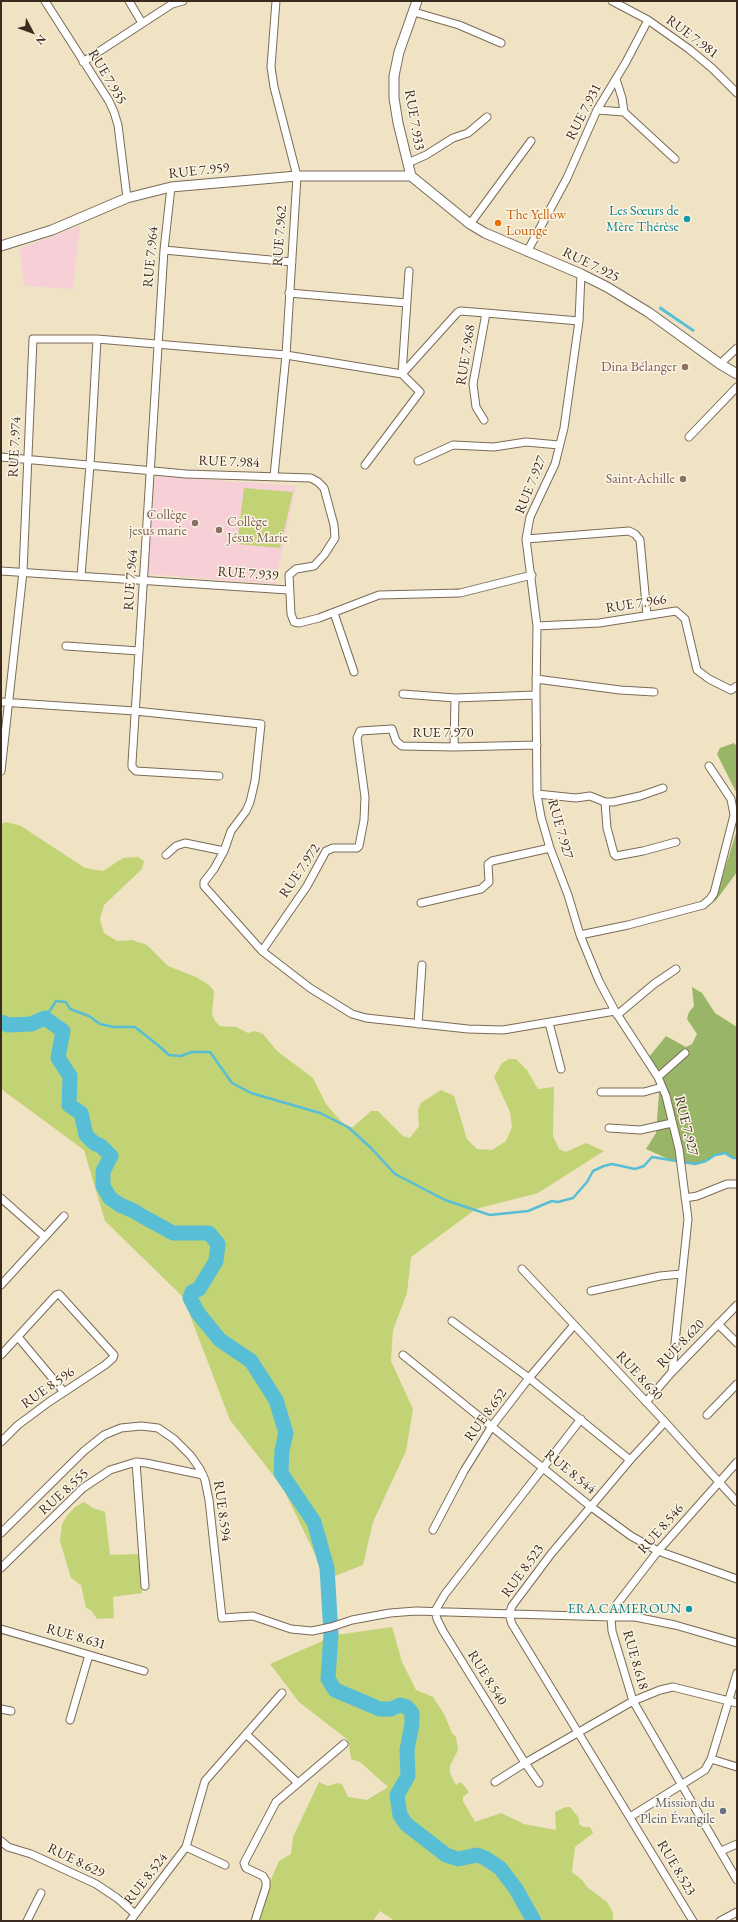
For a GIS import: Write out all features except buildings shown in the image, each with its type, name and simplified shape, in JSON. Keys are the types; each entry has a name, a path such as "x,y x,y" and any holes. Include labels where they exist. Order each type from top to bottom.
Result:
{"street":[{"name":"RUE 7.935","path":"45,1 109,101 118,124 127,198"},
{"path":"129,1 142,23"},
{"path":"83,62 172,4 183,1"},
{"name":"RUE 7.962","path":"274,476 286,355 297,176 272,74 276,1"},
{"name":"RUE 7.933","path":"411,176 397,117 394,98 394,76 399,52 417,1"},
{"path":"612,1 648,20"},
{"path":"414,12 459,25 501,43"},
{"name":"RUE 7.931","path":"527,252 567,178 597,110 616,79 648,20"},
{"name":"RUE 7.981","path":"648,20 689,49 713,69 737,93"},
{"path":"616,79 622,98 624,112"},
{"path":"597,110 624,112 675,159"},
{"path":"408,163 426,155 453,138 468,133 486,117"},
{"path":"470,224 531,141"},
{"name":"RUE 7.959","path":"1,246 52,230 127,198 171,187 297,176 411,176"},
{"name":"RUE 7.925","path":"411,176 470,224 485,233 582,274 607,287 648,312 720,364 737,374"},
{"name":"RUE 7.964","path":"171,187 164,250 132,767 136,771 220,776"},
{"path":"164,250 292,262"},
{"path":"402,374 409,271"},
{"name":"RUE 7.927","path":"582,274 579,321 566,411 555,464 530,517 526,539 532,575 537,626 536,694 538,794 541,817 550,848 568,895 580,935 599,981 616,1013 658,1077 679,1149 683,1170 688,1219 681,1274 672,1372"},
{"path":"289,293 407,303"},
{"path":"402,374 457,313 460,311 486,313"},
{"name":"RUE 7.968","path":"484,420 476,407 473,384 486,313 579,321"},
{"name":"RUE 7.974","path":"1,771 5,703 22,572 33,339 97,339"},
{"path":"81,576 90,465 97,339 286,355 402,374 420,392 365,465"},
{"path":"720,364 737,348"},
{"path":"689,437 737,386"},
{"path":"418,461 453,445 494,447 526,442 559,445"},
{"name":"RUE 7.984","path":"1,457 228,476 311,478 324,488 335,532 330,547 319,562 314,566 296,569 289,575 288,590"},
{"path":"526,539 629,531 635,534 640,540 647,615"},
{"name":"RUE 7.939","path":"1,571 288,590 290,614 294,622 299,623 334,613 379,595 460,593 532,575"},
{"name":"RUE 7.966","path":"537,626 599,623 676,612 681,614 685,619 697,670 709,679 731,690 737,686"},
{"path":"334,613 354,672"},
{"path":"66,646 139,651"},
{"path":"536,679 620,690 654,692"},
{"path":"403,694 455,698 536,694"},
{"path":"454,747 455,698"},
{"path":"5,703 135,711 262,724 255,781 250,802 246,811 231,831 224,850 214,869 204,882 204,886 262,951 310,988 352,1014 366,1018 418,1024 468,1029 504,1030 616,1013 676,969"},
{"name":"RUE 7.970","path":"360,730 392,729 396,741 402,746 454,747 537,745"},
{"name":"RUE 7.972","path":"262,951 306,886 326,851 333,848 357,848 359,846 364,820 365,797 357,738 360,730"},
{"path":"580,935 628,925 703,905 710,899 714,893 734,814 731,798 709,766"},
{"path":"538,794 576,798 590,796 605,802 620,801 663,788"},
{"path":"605,802 607,828 614,854 616,856 643,851 676,842"},
{"path":"166,855 176,846 184,843 224,850"},
{"path":"421,903 481,889 489,882 488,864 492,861 550,848"},
{"path":"418,1024 422,966"},
{"path":"549,1023 561,1069"},
{"path":"658,1077 685,1053"},
{"path":"601,1092 644,1092 662,1087"},
{"path":"609,1128 640,1130 672,1123"},
{"path":"685,1198 697,1196 727,1184 737,1184"},
{"path":"1,1198 45,1237"},
{"path":"2,1283 64,1216"},
{"name":"RUE 8.630","path":"522,1269 665,1422 737,1502"},
{"path":"591,1291 660,1276 681,1274"},
{"name":"RUE 8.596","path":"1,1442 18,1425 113,1358 114,1354 59,1294 56,1295 18,1337"},
{"name":"RUE 8.620","path":"646,1402 672,1372 737,1305"},
{"path":"452,1321 529,1378 630,1460"},
{"path":"718,1324 737,1343"},
{"name":"RUE 8.652","path":"433,1530 460,1476 492,1426 529,1378 574,1325"},
{"path":"1,1355 18,1337 64,1392"},
{"name":"RUE 8.544","path":"403,1355 590,1506 631,1536 658,1551 737,1579"},
{"path":"707,1416 737,1384"},
{"path":"435,1611 459,1574 581,1420"},
{"name":"RUE 8.523","path":"665,1422 590,1506 512,1606 509,1614 512,1624 693,1921"},
{"name":"RUE 8.594","path":"1,1533 84,1451 104,1435 115,1430 141,1426 158,1428 174,1439 191,1456 203,1475 209,1500 222,1618 253,1616 291,1629 312,1631 331,1628 352,1620 390,1613"},
{"path":"136,1462 145,1586"},
{"name":"RUE 8.555","path":"1,1568 83,1488 110,1470 136,1462 203,1475"},
{"name":"RUE 8.546","path":"611,1616 617,1604 658,1551 737,1462"},
{"name":"RUE 8.618","path":"390,1613 435,1611 611,1616 612,1631 633,1701 737,1880"},
{"name":"RUE 8.540","path":"435,1611 443,1631 539,1783"},
{"path":"611,1616 635,1617 675,1625 737,1643"},
{"name":"RUE 8.631","path":"1,1629 144,1671"},
{"path":"70,1720 89,1655"},
{"path":"630,1817 705,1770 711,1759 737,1673"},
{"path":"495,1782 525,1762 577,1732 633,1701 660,1690 673,1687 737,1703"},
{"path":"225,1865 184,1850 205,1781 282,1692"},
{"path":"1,1709 11,1711"},
{"path":"246,1734 298,1783"},
{"path":"255,1921 266,1887 266,1881 263,1876 246,1868 244,1863 276,1802 344,1744"},
{"path":"711,1759 737,1767"},
{"name":"RUE 8.629","path":"1,1841 8,1848 31,1854 96,1884 117,1898 135,1914"},
{"path":"721,1851 737,1844"},
{"name":"RUE 8.524","path":"130,1921 184,1850"},
{"path":"27,1921 42,1893"},
{"path":"720,1921 737,1912"}],"shaded area":[{"path":"80,226 73,289 26,286 23,280 20,248"},
{"name":"Collège Jésus Marie","path":"155,476 296,486 275,584 148,574"}],"green space":[{"path":"244,488 293,492 280,548 237,544"},
{"path":"734,743 737,746 737,794 717,754 720,748"},
{"path":"6,822 21,826 85,868 103,871 123,858 138,857 144,861 142,869 104,905 100,919 104,933 117,941 132,940 147,945 168,966 196,977 209,985 214,991 212,1014 215,1021 220,1026 236,1027 248,1033 255,1031 263,1034 277,1051 313,1078 326,1104 346,1127 353,1127 371,1111 378,1111 403,1136 410,1138 419,1126 418,1110 421,1103 441,1090 454,1096 467,1139 477,1149 492,1150 506,1141 512,1127 510,1112 494,1077 502,1063 509,1059 516,1059 527,1070 538,1089 554,1087 553,1136 559,1149 566,1152 586,1143 604,1151 538,1193 476,1209 411,1257 407,1293 393,1330 391,1361 413,1409 406,1451 373,1522 363,1565 327,1579 283,1488 230,1420 183,1297 105,1221 84,1150 1,1089 1,824"},
{"path":"737,830 737,872 714,903"},
{"path":"692,987 702,993 715,1013 737,1027 737,1158 733,1158 724,1153 715,1155 706,1161 695,1164 675,1162 646,1149 656,1133 659,1094 649,1057 666,1036 686,1047 692,1044 697,1034 687,1019 689,1012 694,1006"},
{"path":"84,1502 93,1508 105,1512 110,1555 139,1554 142,1593 113,1597 114,1618 97,1619 91,1610 86,1608 81,1585 71,1578 60,1541 62,1524 75,1507"},
{"path":"392,1627 402,1662 416,1690 433,1697 444,1714 452,1733 456,1737 458,1750 450,1766 450,1773 456,1785 461,1782 469,1792 463,1797 463,1801 475,1822 501,1813 524,1824 556,1830 555,1812 566,1807 570,1807 579,1818 579,1824 583,1827 590,1827 593,1833 575,1847 572,1872 582,1880 588,1888 607,1902 613,1913 613,1921 395,1921 380,1911 373,1921 259,1921 272,1877 279,1861 291,1854 293,1837 319,1782 328,1786 338,1783 342,1784 348,1797 367,1800 388,1787 360,1762 351,1759 348,1740 299,1702 270,1664 336,1635"}],"water":[{"path":"660,306 695,330 693,332 659,309"}],"waterway":[{"path":"45,1018 56,1001 66,1002 70,1009 89,1016 100,1024 114,1027 135,1027 169,1055 181,1056 192,1052 210,1052 232,1083 251,1093 320,1113 348,1127 371,1148 395,1174 445,1200 490,1215 528,1211 552,1201 558,1202 573,1198 587,1182 593,1171 612,1164 635,1169 644,1166 652,1157 695,1164 706,1161 715,1155 725,1153 733,1158 737,1158"},
{"path":"1,1022 8,1025 31,1024 45,1018 63,1031 58,1058 70,1076 69,1105 81,1113 86,1135 94,1143 101,1146 111,1156 103,1171 103,1186 110,1198 120,1205 134,1211 173,1233 209,1233 218,1244 216,1261 199,1289 192,1292 190,1298 198,1313 220,1340 251,1361 276,1400 286,1433 282,1450 281,1473 314,1522 327,1568 331,1634 328,1679 335,1690 380,1709 391,1709 400,1705 407,1707 412,1713 412,1724 407,1750 408,1776 397,1795 400,1815 406,1824 446,1855 458,1859 477,1855 485,1858 500,1868 516,1889 534,1921"}],"place":[{"name":"Les Sœurs de Mère Thérèse","path":"687,219"},
{"name":"The Yellow Lounge","path":"498,223"},
{"name":"Dina Bélanger","path":"685,367"},
{"name":"Saint-Achille","path":"683,479"},
{"name":"Collège jesus marie","path":"195,523"},
{"name":"Collège Jésus Marie","path":"219,530"},
{"name":"ERA CAMEROUN","path":"689,1609"},
{"name":"Mission du Plein Évangile","path":"723,1811"}]}
